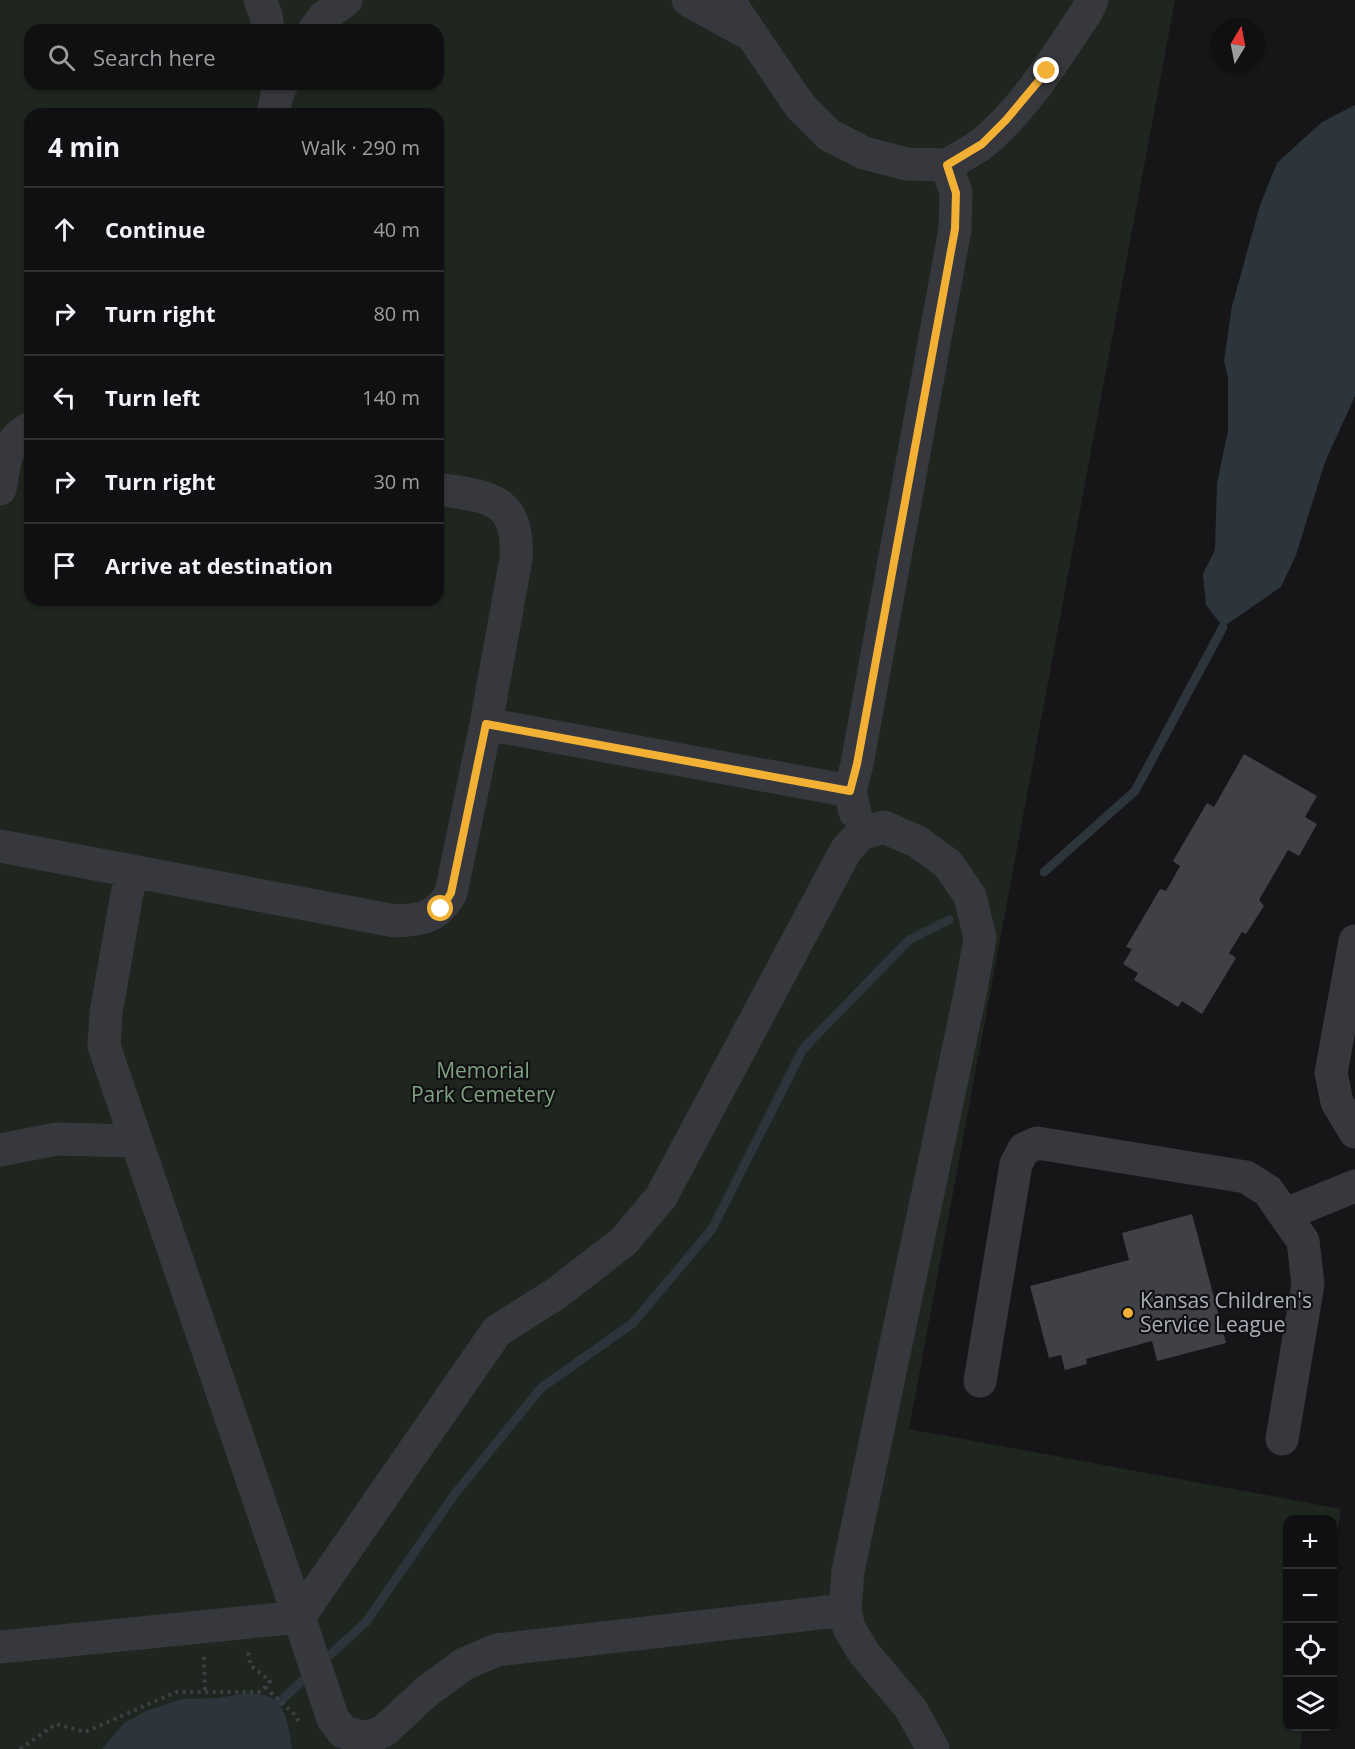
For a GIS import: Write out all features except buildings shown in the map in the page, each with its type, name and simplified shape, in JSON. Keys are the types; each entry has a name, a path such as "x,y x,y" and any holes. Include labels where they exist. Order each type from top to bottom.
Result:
{"lane":[{"path":"260,0 267,24"},
{"path":"319,24 325,16 346,0"},
{"path":"688,0 753,37"},
{"path":"728,0 800,106 829,135 864,153 907,164 947,165 982,144 1006,120 1047,71 1092,0"},
{"path":"861,834 850,791 862,741 955,229 956,193 947,165"},
{"path":"0,489 7,451 18,435 24,432"},
{"path":"0,846 395,921 414,921 441,909 451,893 486,724 516,559 517,542 514,524 505,508 483,496 444,490"},
{"path":"486,724 850,791"},
{"path":"303,1631 497,1331 557,1293 624,1242 661,1197 846,850 861,834 884,827 918,842 948,864 970,896 980,938 969,1001 848,1571 845,1610 849,1628 864,1653 911,1709 933,1749"},
{"path":"131,871 106,1013 104,1046 320,1685 333,1719 343,1732 367,1738 384,1731 426,1692 464,1664 497,1650 845,1610"},
{"path":"1355,941 1331,1074 1337,1102 1355,1132"},
{"path":"0,1150 57,1139 135,1141"},
{"path":"980,1381 1016,1164 1024,1149 1037,1143 1246,1177 1268,1191 1303,1241 1308,1284 1282,1439"},
{"path":"1286,1214 1355,1186"},
{"path":"0,1647 303,1631"}],"path":[{"path":"20,1749 56,1724 85,1732 176,1692 261,1692 270,1680 251,1666 246,1643"},
{"path":"203,1649 205,1692"},
{"path":"265,1687 295,1715 303,1731"}],"green space":[{"name":"Memorial Park Cemetery","path":"0,0 1175,0 909,1429 1341,1509 1337,1534 1337,1515 1283,1515 1283,1731 1302,1731 1300,1749 0,1749"}],"shaded area":[{"path":"1355,105 1355,396 1325,462 1296,555 1281,587 1223,627 1206,605 1203,574 1215,550 1217,483 1228,431 1228,378 1224,361 1232,306 1260,205 1277,163 1322,122"},
{"path":"246,1693 268,1696 281,1707 287,1720 292,1749 102,1749 124,1723 146,1711 182,1699 218,1698"}],"waterway":[{"path":"1044,872 1135,791 1223,627"},
{"path":"321,1663 366,1622 454,1495 541,1388 633,1323 712,1229 803,1049 909,940 949,920"},
{"path":"277,1704 311,1673"}],"place":[{"name":"Kansas Children's Service League","path":"1128,1313"}],"route":[{"path":"441,909 451,893 486,724 850,791 857,764 955,229 956,193 947,165 982,144 1006,120 1047,71"}]}
